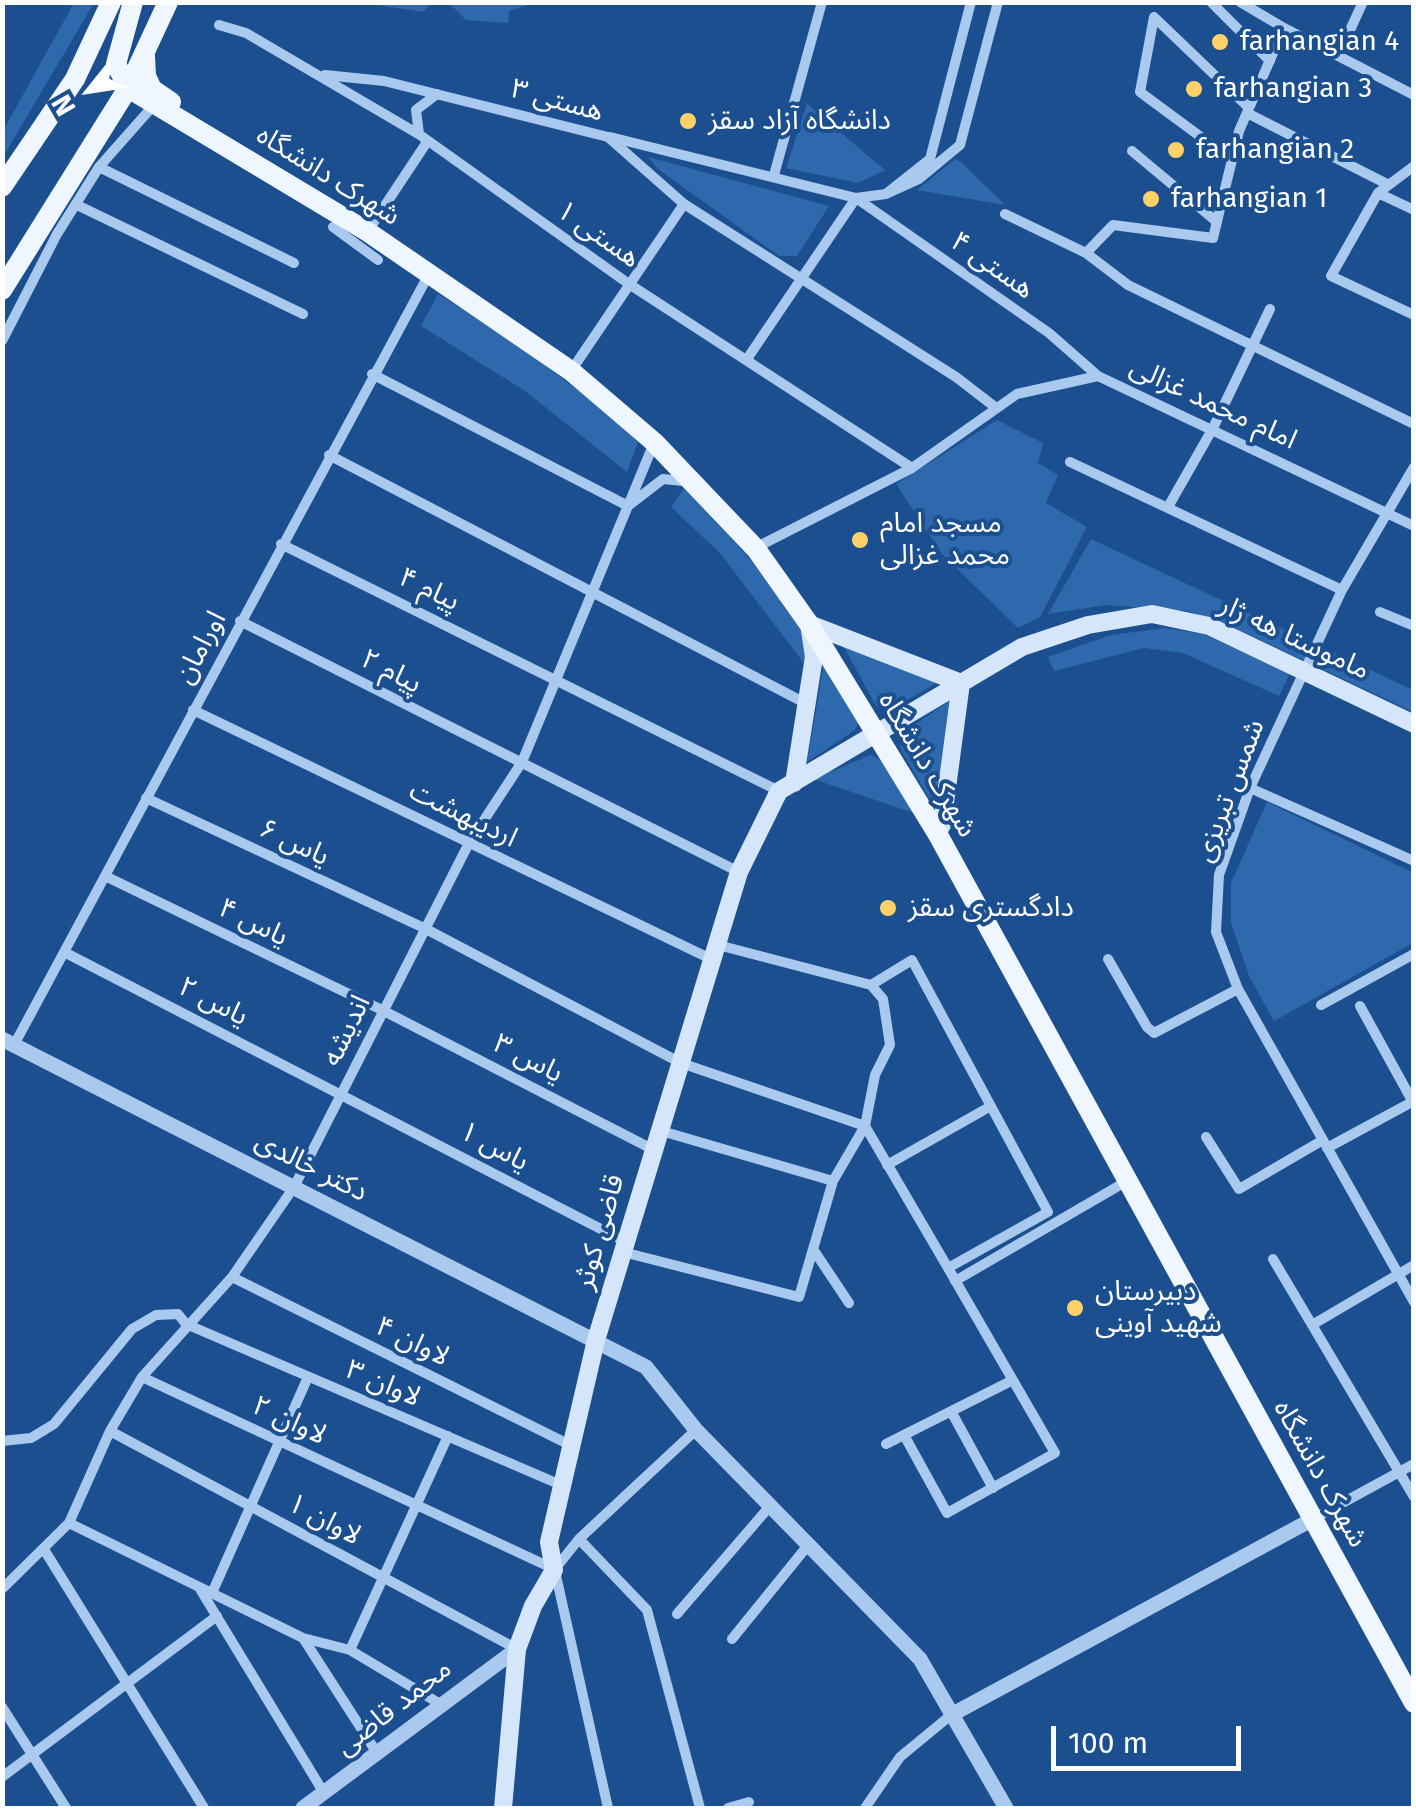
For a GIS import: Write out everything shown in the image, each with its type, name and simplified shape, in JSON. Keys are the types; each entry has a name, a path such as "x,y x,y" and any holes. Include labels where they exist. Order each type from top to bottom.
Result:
{"main road":[{"path":"2,186 75,79 111,2"},
{"path":"128,88 116,64 133,2"},
{"path":"2,290 128,88 168,2"},
{"path":"145,56 146,76 152,88 370,228 574,366 652,428 759,546"},
{"name":"شهرک دانشگاه","path":"128,88 370,228 429,273 574,366 759,546 815,626 939,829 1128,1180 1319,1516 1414,1703"},
{"name":"ماموستا هه ژار","path":"880,729 1022,647 1088,625 1152,614 1209,626 1414,724"},
{"path":"815,626 962,682 939,829 1319,1516 1414,1679"},
{"name":"قاضی کوثر","path":"499,1806 517,1649 533,1606 554,1570 549,1542 596,1340 739,872 786,787 808,704 815,626"},
{"path":"786,787 880,729"}],"street":[{"path":"774,175 822,2"},
{"path":"886,194 930,159 971,2"},
{"path":"608,137 856,198 886,194 919,179 960,145 998,2"},
{"path":"1211,2 1270,60"},
{"path":"1240,2 1414,95"},
{"path":"1339,54 1363,2"},
{"path":"1232,160 1140,92 1154,17 1248,110 1389,185"},
{"name":"هستی ۱","path":"218,26 246,33 423,138 629,284 912,468"},
{"path":"1086,254 1112,224 1214,238 1248,110 1284,28"},
{"name":"هستی ۳","path":"321,75 384,81 608,137 684,204 995,407"},
{"path":"370,228 423,138 416,110 427,97 438,94"},
{"path":"2,341 57,234 100,166 159,109"},
{"path":"1132,151 1217,222"},
{"path":"100,166 294,263"},
{"path":"1414,166 1378,193 1331,276 1414,315"},
{"path":"1378,193 1414,210"},
{"path":"747,359 856,198"},
{"name":"هستی ۴","path":"856,198 1049,333 1098,376"},
{"path":"77,204 303,314"},
{"path":"574,366 684,204"},
{"path":"1005,214 1086,254 1109,274 1252,348 1414,424"},
{"path":"333,227 378,260"},
{"name":"اورامان","path":"8,1042 64,952 429,273"},
{"path":"1168,507 1213,428 1270,308"},
{"path":"372,374 628,506 663,478 674,477 694,486"},
{"name":"امام محمد غزالی","path":"759,546 912,468 995,407 1047,384 1098,376 1414,526"},
{"name":"اندیشه","path":"2,1590 70,1523 110,1431 142,1377 186,1324 232,1278 294,1187 469,843 522,762 654,442"},
{"path":"329,455 808,704"},
{"path":"1070,462 1342,590"},
{"name":"شمس تبریزی","path":"1414,467 1342,590 1250,788 1219,875 1216,932 1238,989 1414,1302"},
{"name":"پیام ۴","path":"281,544 786,787"},
{"path":"1380,612 1414,626"},
{"name":"پیام ۲","path":"240,621 739,872"},
{"name":"اردیبهشت","path":"193,710 469,843 715,953 871,985"},
{"path":"1250,788 1414,861"},
{"name":"یاس ۶","path":"146,798 424,928 681,1063 864,1126"},
{"name":"یاس ۴","path":"104,876 382,1010"},
{"name":"یاس ۲","path":"64,952 342,1093"},
{"path":"1322,1005 1414,954"},
{"path":"1108,959 1147,1027 1154,1032 1238,989"},
{"path":"848,1303 813,1249 833,1181 864,1126 875,1075 890,1046 882,999 871,985 912,960 1048,1212 948,1268"},
{"path":"1206,1137 1238,1189 1413,1103 1360,1006"},
{"name":"یاس ۳","path":"382,1010 655,1140 833,1181"},
{"name":"دکتر خالدی","path":"8,1042 646,1367 696,1430 920,1660 1006,1808"},
{"name":"یاس ۱","path":"342,1093 625,1247 799,1297 813,1249"},
{"path":"888,1165 991,1106"},
{"path":"864,1126 1055,1453 947,1512 904,1434"},
{"path":"955,1281 1128,1180"},
{"path":"1273,1259 1414,1497"},
{"path":"1312,1325 1414,1265"},
{"name":"لاوان ۴","path":"232,1278 572,1446"},
{"path":"2,1441 31,1438 54,1424 132,1329 156,1315 178,1314 186,1324"},
{"name":"لاوان ۳","path":"186,1324 561,1485"},
{"path":"212,1593 308,1376"},
{"name":"لاوان ۲","path":"142,1377 554,1570"},
{"path":"886,1444 1013,1380"},
{"path":"952,1414 992,1488"},
{"path":"608,1808 554,1570 579,1539 696,1430"},
{"name":"لاوان ۱","path":"110,1431 517,1649"},
{"path":"350,1650 386,1579 448,1436"},
{"path":"865,1808 900,1757 951,1715 1414,1464"},
{"path":"676,1614 770,1506"},
{"path":"70,1523 304,1638 350,1650 442,1704"},
{"path":"579,1539 647,1610 700,1808"},
{"path":"732,1639 809,1544"},
{"path":"45,1551 204,1808"},
{"path":"200,1587 324,1793"},
{"path":"2,1776 217,1616"},
{"path":"304,1638 377,1753"},
{"name":"محمد قاضی","path":"304,1808 517,1649"},
{"path":"2,1707 66,1808"},
{"path":"728,1808 749,1802"}],"shaded area":[{"path":"365,2 431,2 423,12 365,3"},
{"path":"449,2 534,3 509,11 508,23 466,20"},
{"path":"74,3 94,3 3,157 3,131"},
{"path":"807,104 885,170 858,183 786,168"},
{"path":"648,157 829,206 797,256 779,256 658,169"},
{"path":"955,159 961,162 1005,205 917,190"},
{"path":"438,294 511,340 595,403 638,442 627,472 525,391 421,326"},
{"path":"997,420 1043,443 1038,463 1058,475 1046,503 1087,527 1040,617 1018,628 942,554 896,484"},
{"path":"684,488 745,553 807,632 806,666 720,553 671,507"},
{"path":"1091,539 1413,690 1413,712 1229,625 1188,611 1106,605 1048,614"},
{"path":"1165,628 1203,634 1290,673 1279,696 1183,653 1144,648 1054,671 1048,657 1111,635"},
{"path":"840,640 942,680 886,712 876,706"},
{"path":"824,663 859,722 855,730 807,762"},
{"path":"951,700 936,810 900,748 905,731"},
{"path":"871,755 886,763 917,814 813,779"},
{"path":"1267,802 1414,873 1413,943 1274,1021 1249,976 1231,923 1231,883"}],"place":[{"name":"farhangian 4","path":"1220,42"},
{"name":"farhangian 3","path":"1194,89"},
{"name":"دانشگاه آزاد سقز","path":"688,121"},
{"name":"farhangian 2","path":"1176,150"},
{"name":"farhangian 1","path":"1151,199"},
{"name":"مسجد امام محمد غزالی","path":"860,540"},
{"name":"دادگستری سقز","path":"888,908"},
{"name":"دبیرستان شهید آوینی","path":"1075,1308"}]}
